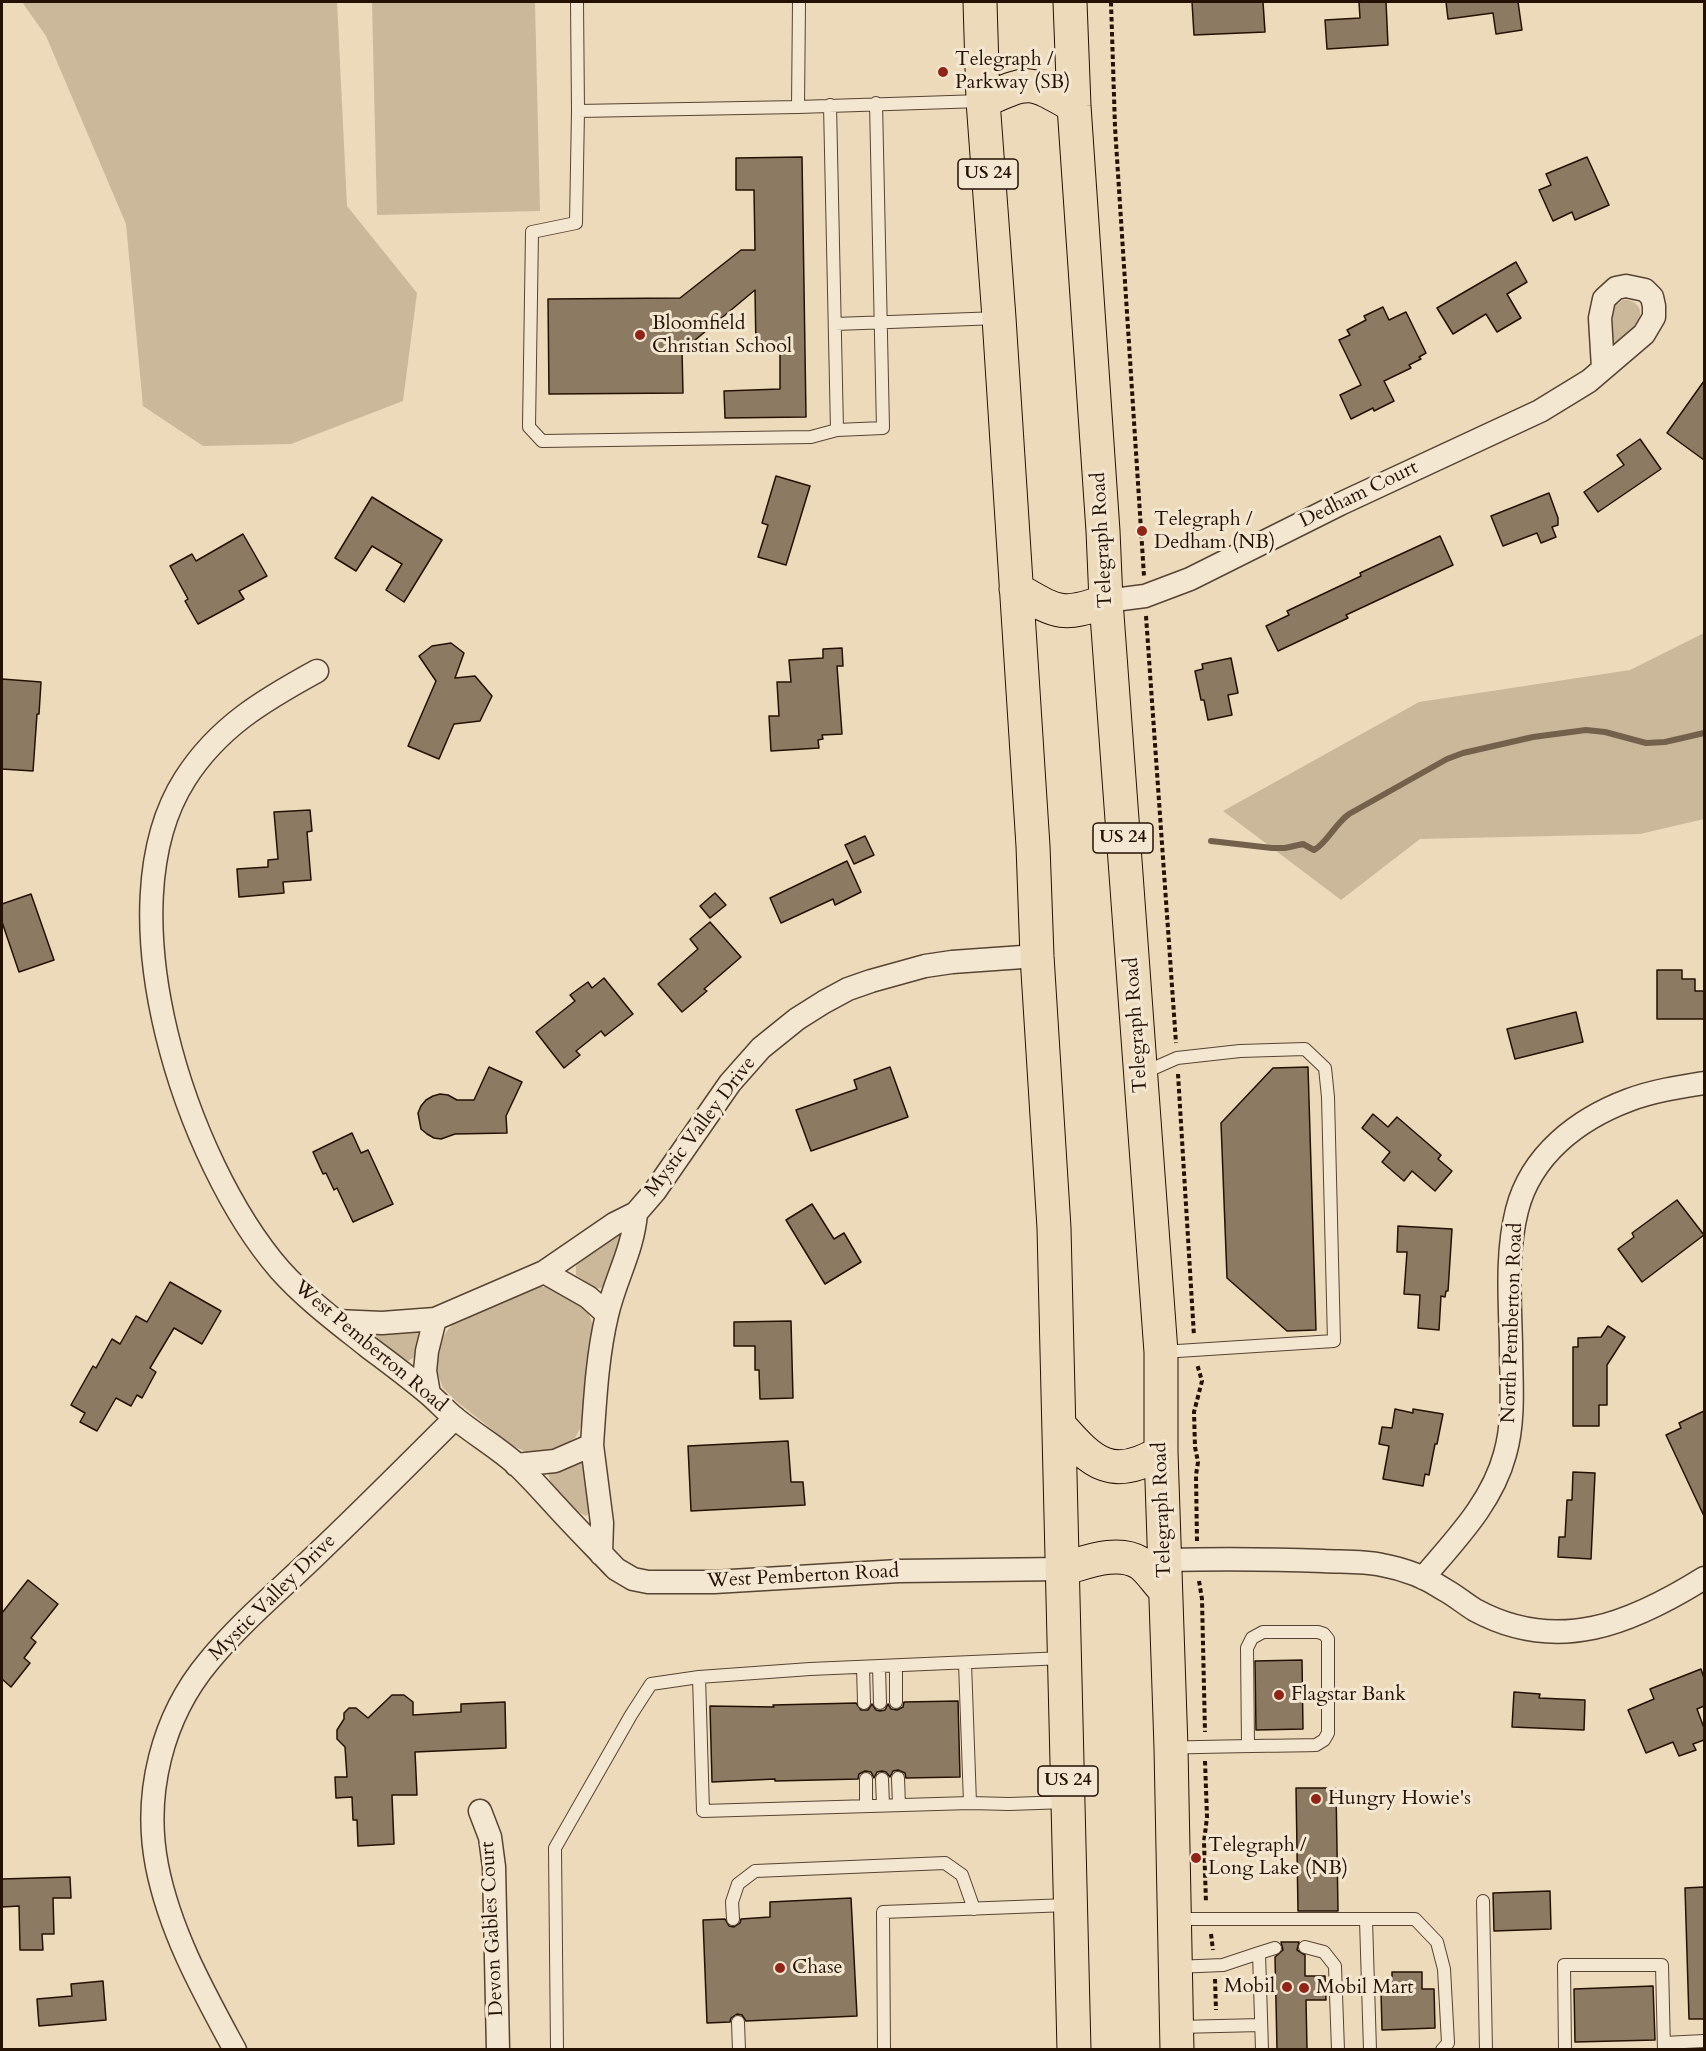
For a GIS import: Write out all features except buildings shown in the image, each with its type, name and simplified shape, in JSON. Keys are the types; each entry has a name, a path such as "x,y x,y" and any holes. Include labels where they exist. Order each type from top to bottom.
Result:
{"highway":[{"name":"US 24","path":"980,2 983,101 1033,846 1037,956 1054,1228 1074,2049"},
{"name":"Telegraph Road","path":"1070,2 1074,106 1106,601 1161,1352 1161,1452 1177,2038"},
{"path":"983,101 1016,86 1027,85 1038,86 1074,106"},
{"path":"1016,589 1048,608 1066,612 1082,610 1106,601"},
{"path":"1060,1426 1091,1458 1112,1466 1130,1466 1145,1462 1161,1452"},
{"path":"1062,1569 1102,1559 1125,1557 1165,1575"}],"street":[{"name":"Dedham Court","path":"1106,601 1145,596 1190,579 1350,499 1540,411 1589,381 1603,368"},
{"name":"West Pemberton Road","path":"317,671 270,697 238,719 208,749 184,779 162,825 152,877 152,921 160,1007 167,1037 188,1101 214,1165 227,1192 262,1247 306,1296 429,1394 455,1418 516,1464 616,1569 633,1578 648,1582 714,1582 899,1571 1062,1569"},
{"name":"Mystic Valley Drive","path":"336,1321 382,1323 435,1319 544,1272 614,1224 636,1213 655,1191 730,1083 761,1048 797,1019 848,989 898,972 952,962 1037,956"},
{"name":"North Pemberton Road","path":"1423,1578 1485,1501 1506,1453 1511,1412 1511,1246 1516,1212 1531,1174 1559,1141 1604,1111 1631,1099 1704,1083"},
{"path":"601,1554 602,1523 592,1445 599,1364 607,1314 632,1242 636,1213"},
{"path":"544,1272 588,1297 607,1314"},
{"path":"429,1394 425,1371 427,1351 435,1319"},
{"name":"Mystic Valley Drive","path":"235,2049 182,1945 166,1901 157,1865 153,1831 153,1797 157,1769 172,1719 202,1670 230,1636 364,1509 455,1418"},
{"path":"516,1464 555,1461 592,1445"},
{"path":"1165,1575 1272,1559 1382,1565 1423,1578 1472,1608 1504,1624 1535,1631 1565,1632 1585,1631 1621,1621 1657,1605 1704,1578"},
{"name":"Devon Gables Court","path":"480,1811 490,1837 494,1867 498,2049"}],"lane":[{"path":"577,2 576,223 532,232 529,427 542,441 811,437 837,430 883,428 876,103"},
{"path":"798,107 799,2"},
{"path":"578,111 983,101"},
{"path":"830,105 837,430"},
{"path":"835,324 999,318"},
{"path":"1140,1075 1177,1058 1240,1051 1305,1049 1325,1068 1328,1097 1334,1341 1161,1352"},
{"path":"1170,1748 1316,1745 1324,1740 1328,1733 1328,1639 1324,1634 1318,1632 1263,1632 1252,1638 1247,1648 1248,1746"},
{"path":"557,2049 555,1848 651,1684 699,1677 1065,1658"},
{"path":"966,1663 970,1803"},
{"path":"879,1666 880,1703"},
{"path":"896,1666 896,1702"},
{"path":"863,1667 864,1703"},
{"path":"699,1677 703,1811 1069,1802"},
{"path":"898,1778 899,1805"},
{"path":"866,1779 867,1806"},
{"path":"882,1779 883,1805"},
{"path":"733,1919 732,1902 738,1884 755,1871 945,1863 962,1875 974,1909"},
{"path":"1483,1901 1486,2049"},
{"path":"884,2049 883,1912 1070,1905"},
{"path":"1174,1919 1415,1919 1437,1942 1444,1969 1448,2043 1442,2049"},
{"path":"1366,1920 1370,2049"},
{"path":"1175,1968 1223,1965 1275,1947"},
{"path":"1305,1947 1324,1952 1335,1966 1338,2049"},
{"path":"1259,1953 1262,2049"},
{"path":"1565,2049 1564,1965 1662,1965 1664,2046 1704,2041"},
{"path":"738,2022 739,2049"},
{"path":"1177,2038 1217,2026 1261,2025"}],"path":[{"path":"1111,2 1115,128 1143,566"},
{"path":"1147,622 1195,1350 1202,1381 1194,1412 1198,1462 1196,1475 1197,1536"},
{"path":"1199,1585 1202,1599 1207,1817 1204,1842 1205,1898 1214,1966 1217,2026"}],"shaded area":[{"path":"22,2 337,2 347,206 417,293 403,401 291,444 203,446 143,406 126,224 46,36"},
{"path":"372,2 535,2 540,211 377,215"},
{"path":"1623,300 1630,300 1640,309 1639,320 1631,331 1614,345 1612,340 1613,310"},
{"path":"1704,633 1704,819 1640,834 1420,839 1341,900 1223,811 1419,702 1630,670"},
{"path":"624,1227 629,1230 604,1287 596,1289 576,1275 576,1263"},
{"path":"535,1287 549,1287 563,1291 588,1311 594,1329 584,1421 575,1438 564,1445 549,1452 531,1454 513,1446 443,1388 436,1369 436,1358 446,1332 458,1318"},
{"path":"415,1330 421,1338 416,1356 408,1361 377,1342 376,1332"},
{"path":"581,1459 586,1463 592,1510 586,1516 560,1497 549,1477 549,1470"}],"waterway":[{"path":"1211,841 1272,848 1303,844 1314,850 1349,814 1447,759 1463,753 1533,737 1586,730 1605,732 1646,743 1665,742 1704,733"}],"place":[{"name":"Telegraph / Parkway (SB)","path":"943,72"},
{"name":"Bloomfield Christian School","path":"640,335"},
{"name":"Telegraph / Dedham (NB)","path":"1142,531"},
{"name":"Flagstar Bank","path":"1279,1695"},
{"name":"Hungry Howie's","path":"1316,1799"},
{"name":"Telegraph / Long Lake (NB)","path":"1196,1858"},
{"name":"Chase","path":"780,1968"},
{"name":"Mobil","path":"1287,1987"},
{"name":"Mobil Mart","path":"1304,1988"}]}
